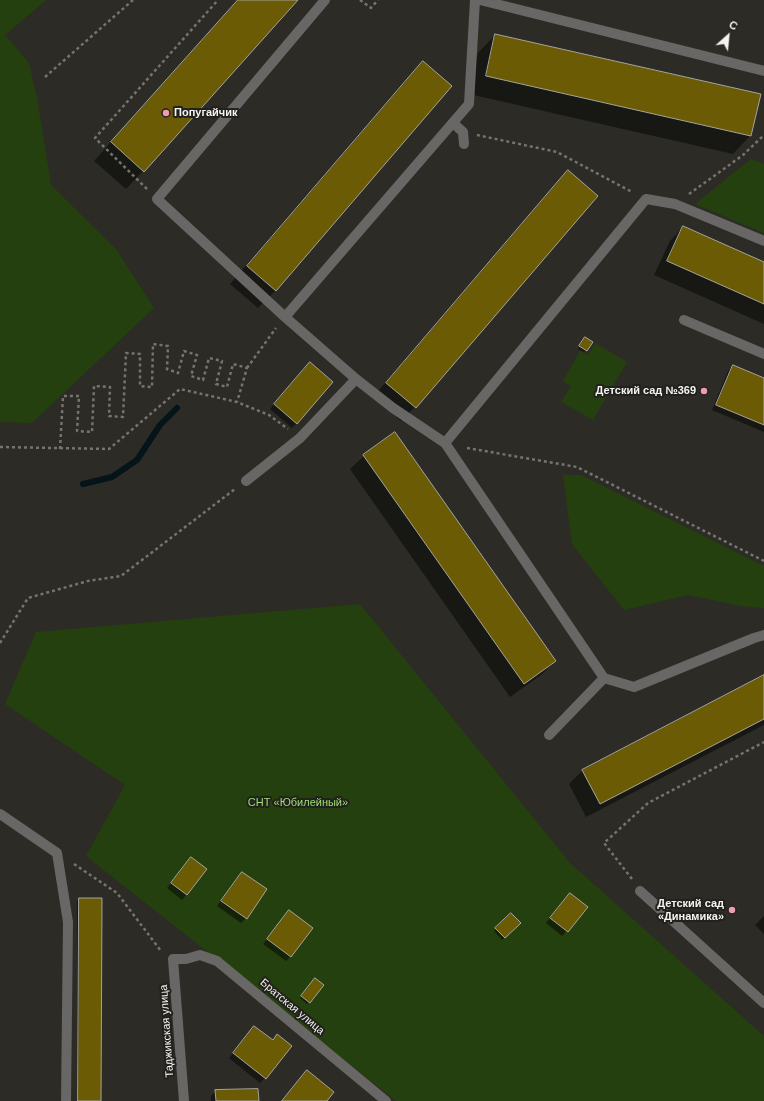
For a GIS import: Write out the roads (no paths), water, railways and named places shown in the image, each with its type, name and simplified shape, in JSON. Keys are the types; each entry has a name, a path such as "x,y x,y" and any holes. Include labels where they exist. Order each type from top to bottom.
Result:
{"street":[{"path":"324,0 157,199 285,317 356,379 393,408 445,443 604,678 634,687 764,635"},
{"path":"285,317 469,104 475,0"},
{"path":"480,0 764,71"},
{"path":"453,123 463,132 464,144"},
{"path":"445,443 646,199 675,204 764,241"},
{"path":"684,320 764,354"},
{"path":"246,481 300,438 356,379"},
{"path":"549,735 604,678"},
{"path":"0,814 57,853 68,922 66,1101"},
{"path":"640,891 764,1003"},
{"name":"Братская улица","path":"173,959 200,955 217,961 386,1101"},
{"name":"Таджикская улица","path":"173,959 184,1101"}],"waterway":[{"path":"83,484 112,477 137,460 160,425 177,408"}],"place":[{"name":"Попугайчик","path":"166,113"},
{"name":"Детский сад №369","path":"704,391"},
{"name":"Детский сад «Динамика»","path":"732,910"}],"park label":[{"name":"СНТ «Юбилейный»","path":"298,803"}]}
